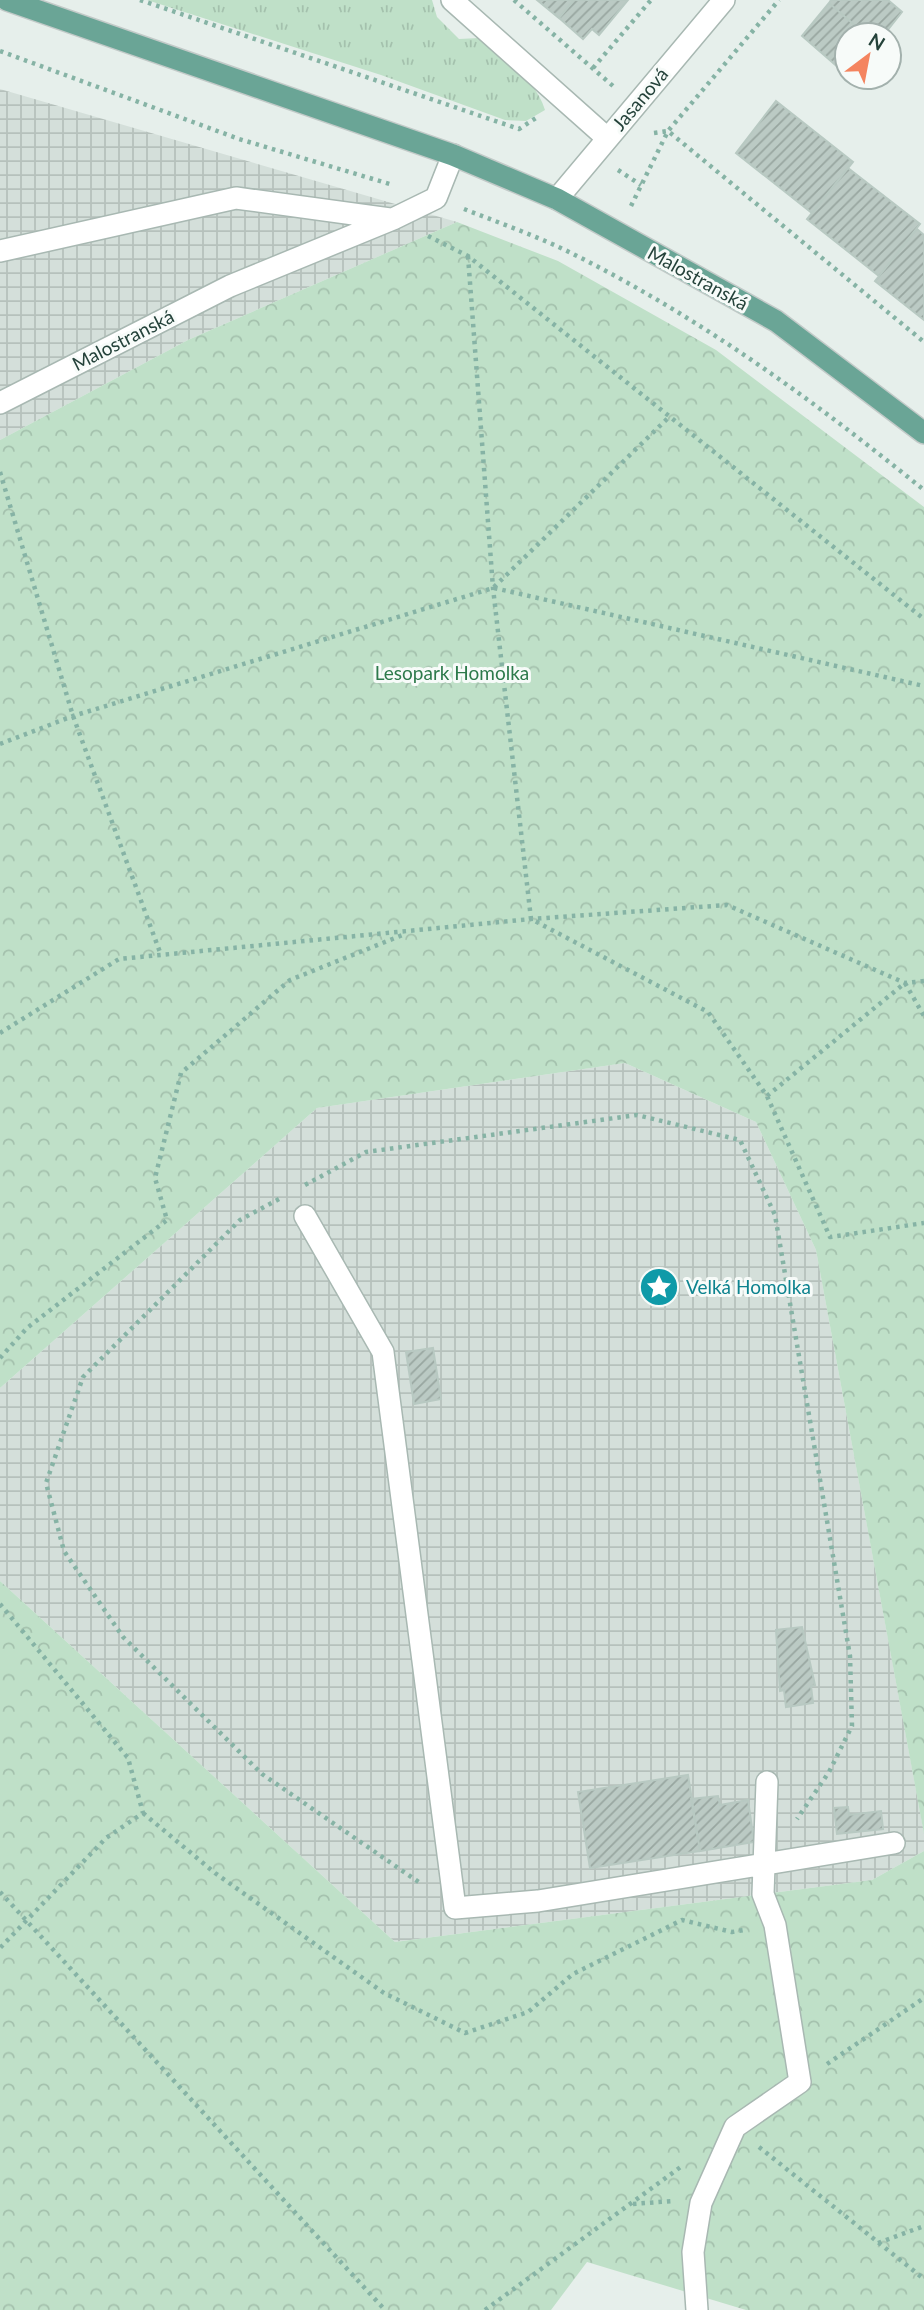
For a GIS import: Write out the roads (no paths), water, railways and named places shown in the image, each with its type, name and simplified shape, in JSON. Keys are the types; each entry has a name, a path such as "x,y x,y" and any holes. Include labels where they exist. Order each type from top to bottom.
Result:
{"main road":[{"name":"Malostranská","path":"7,0 453,155 557,199 776,321 924,433"}],"street":[{"path":"452,0 607,138"},
{"name":"Jasanová","path":"557,199 724,0"},
{"name":"Malostranská","path":"0,403 230,286 393,219 436,198 453,155"},
{"path":"0,251 236,198 393,219"},
{"path":"305,1216 383,1352 455,1908 538,1901 764,1867 894,1843"},
{"path":"697,2310 693,2252 701,2203 735,2127 800,2082 775,1925 763,1894 767,1782"}],"place":[{"name":"Velká Homolka","path":"659,1287"}],"park label":[{"name":"Lesopark Homolka","path":"452,673"}]}
